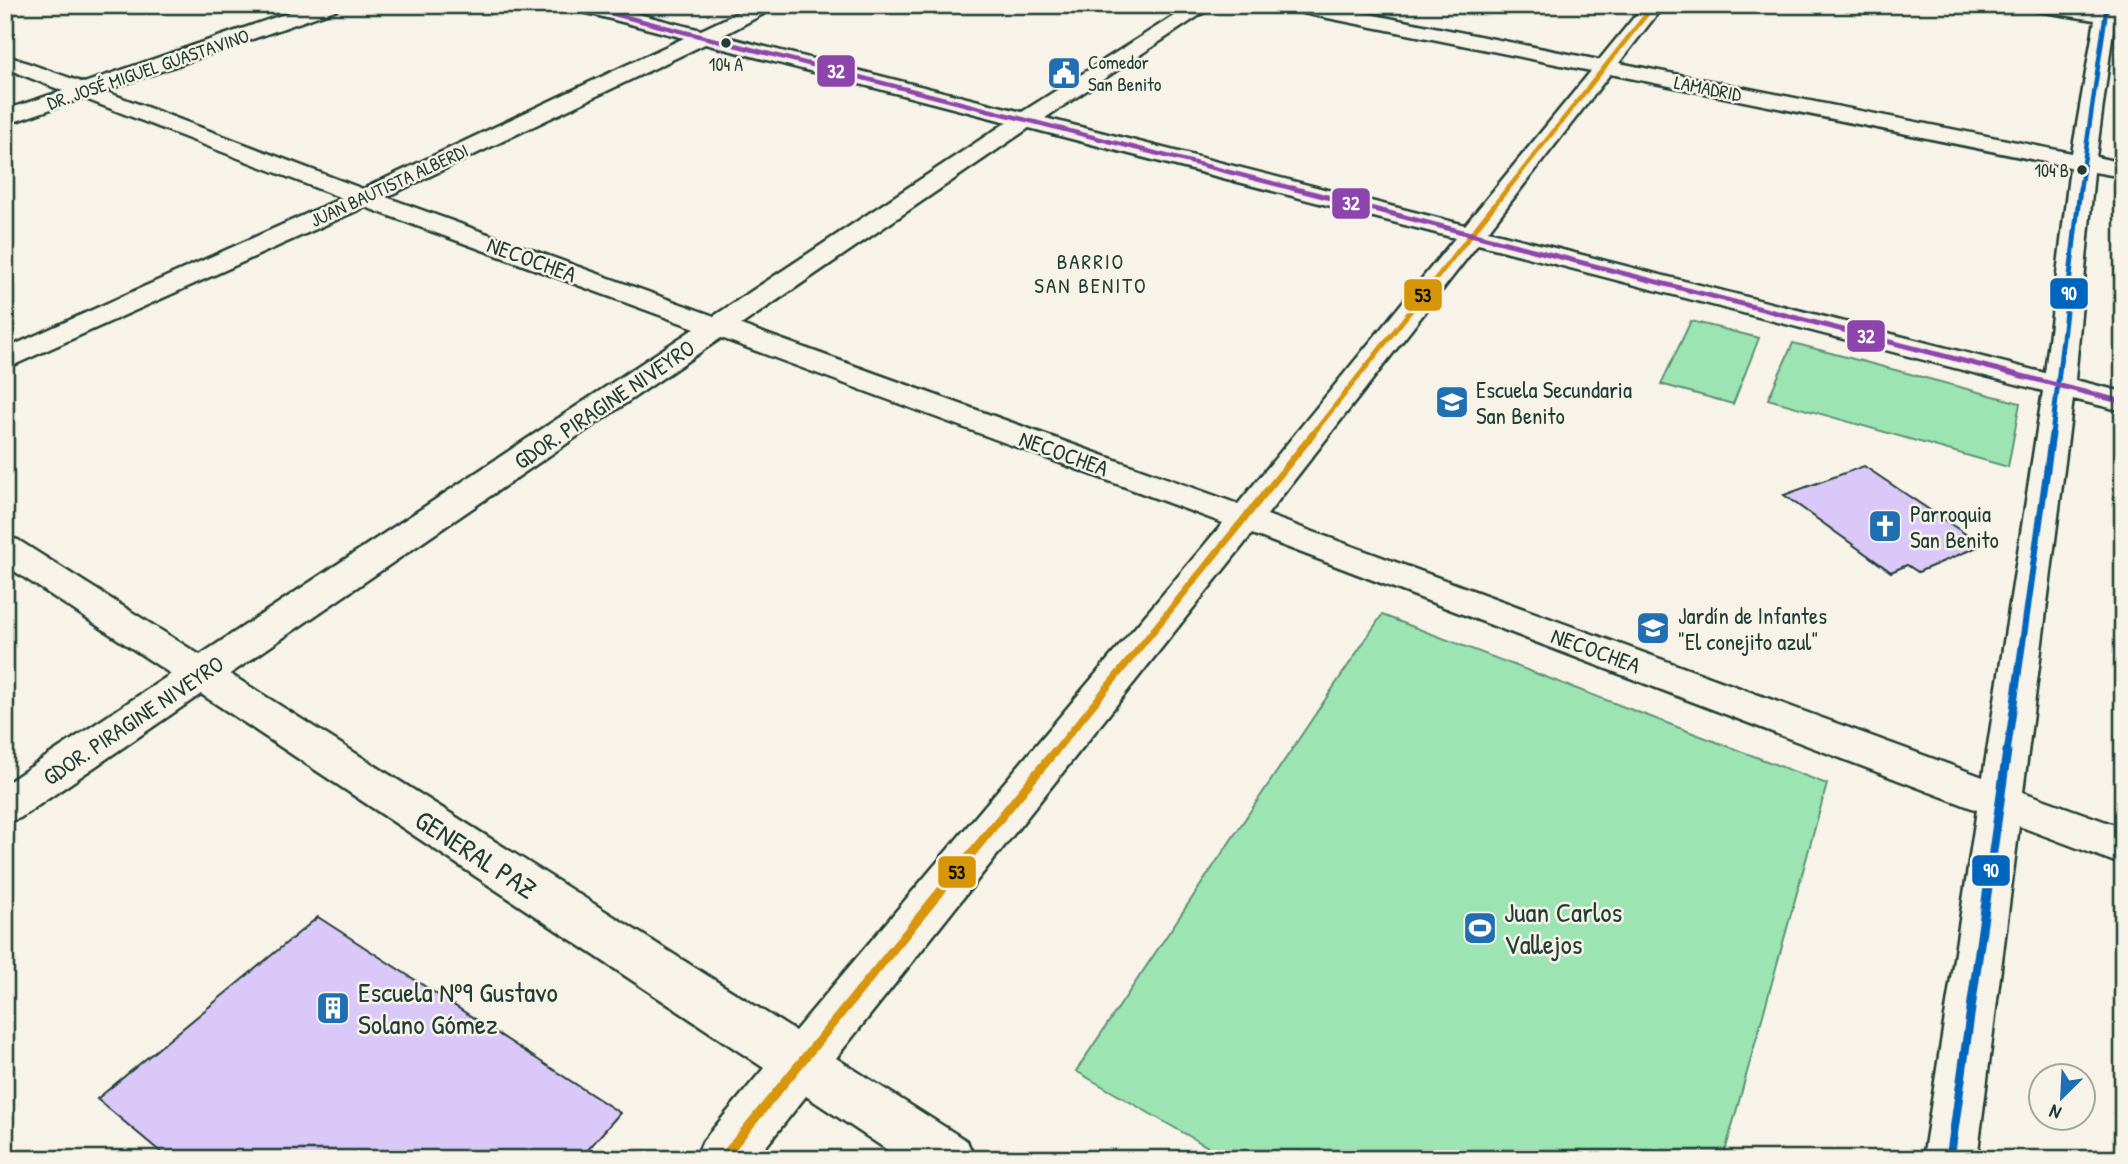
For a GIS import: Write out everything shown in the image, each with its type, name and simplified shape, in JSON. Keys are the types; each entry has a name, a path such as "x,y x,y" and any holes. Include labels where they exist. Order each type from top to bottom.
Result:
{"street":[{"name":"DR. JOSÉ MIGUEL GUASTAVINO","path":"5,118 331,5"},
{"path":"579,5 2123,402"},
{"name":"JUAN BAUTISTA ALBERDI","path":"5,360 364,198 769,5"},
{"name":"GDOR. PIRAGINE NIVEYRO","path":"5,806 1024,121 1205,5"},
{"name":"LAMADRID","path":"1293,5 2123,170"},
{"path":"722,1159 1245,519 1654,5"},
{"path":"1950,1159 2059,386 2083,162 2111,13 2037,5"},
{"name":"NECOCHEA","path":"5,61 364,198 1245,519 2123,847"},
{"name":"GENERAL PAZ","path":"5,548 948,1159"}],"green space":[{"path":"1691,321 1759,338 1733,404 1661,384"},
{"path":"1793,343 2020,403 2008,467 1768,399"},
{"name":"Juan Carlos Vallejos","path":"1382,615 1827,784 1723,1159 1229,1159 1076,1071"}],"building":[{"name":"Parroquia San Benito","path":"1864,466 1982,545 1918,572 1907,565 1891,572 1784,495"},
{"name":"Escuela Nº9 Gustavo Solano Gómez","path":"318,917 620,1113 580,1159 169,1159 97,1099"}],"transit line":[{"name":"32","path":"579,5 2123,402"},
{"name":"53","path":"722,1159 1245,519 1654,5"},
{"name":"90","path":"1950,1159 2059,386 2083,162 2107,5"}],"place":[{"name":"104 A","path":"726,43"},
{"name":"Comedor San Benito","path":"1064,73"},
{"name":"104 B","path":"2082,170"},
{"name":"Escuela Secundaria San Benito","path":"1452,402"},
{"name":"Parroquia San Benito","path":"1885,526"},
{"name":"Jardín de Infantes \"El conejito azul\"","path":"1653,628"},
{"name":"Juan Carlos Vallejos","path":"1480,928"},
{"name":"Escuela Nº9 Gustavo Solano Gómez","path":"333,1008"}],"district":[{"name":"BARRIO SAN BENITO","path":"1091,273"}]}
